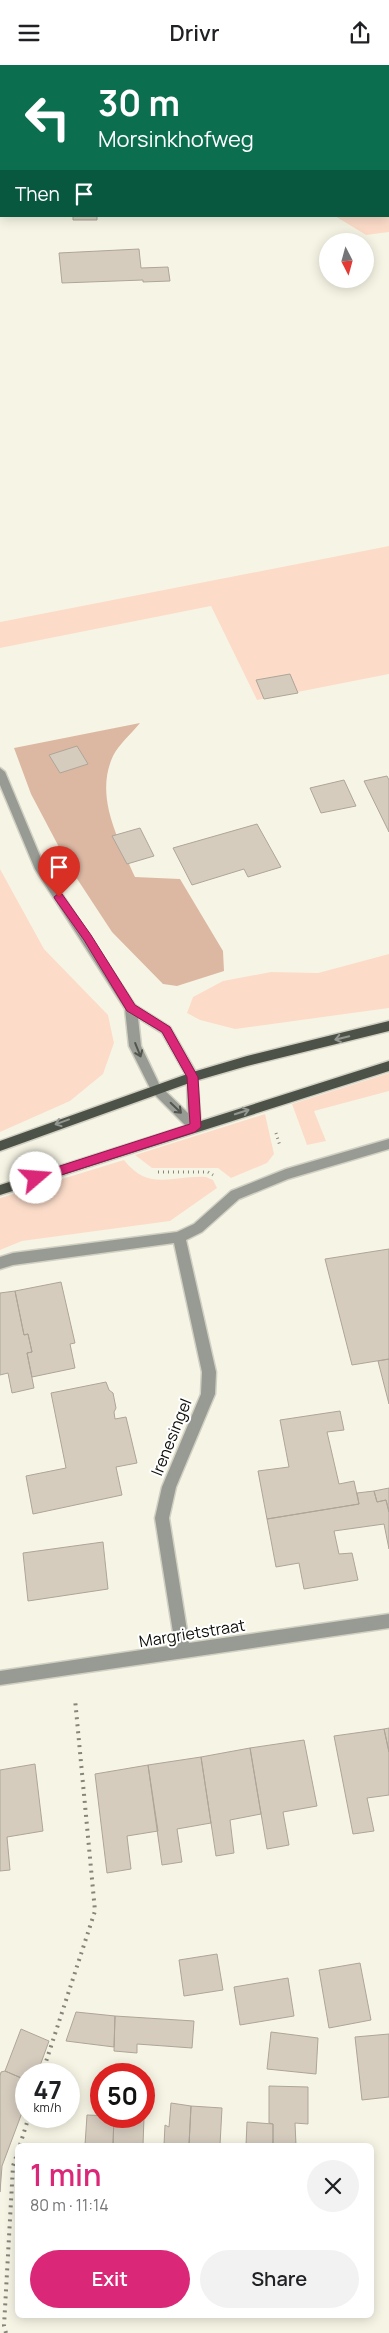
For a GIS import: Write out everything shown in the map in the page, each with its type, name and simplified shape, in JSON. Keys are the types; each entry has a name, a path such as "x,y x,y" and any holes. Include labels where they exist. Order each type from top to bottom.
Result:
{"main road":[{"path":"0,1145 193,1077 247,1061 389,1026"},
{"path":"0,1190 389,1066"}],"street":[{"path":"0,772 40,869 87,938 131,1008 135,1046 156,1089 195,1127"},
{"path":"131,1008 166,1029 193,1077 195,1127"},
{"path":"0,1263 13,1259 179,1237 198,1228 235,1195 286,1174 389,1144"},
{"name":"Irenesingel","path":"179,1237 209,1372 208,1394 169,1487 162,1518 183,1652"},
{"name":"Margrietstraat","path":"0,1679 389,1621"}],"path":[{"path":"46,2063 95,1911 72,1669"},
{"path":"21,2143 25,2128"},
{"path":"6,2333 4,2326 13,2166 15,2160"}],"shaded area":[{"path":"337,217 389,217 389,232 363,233"},
{"path":"389,546 389,674 257,700 211,606 0,648 0,622"},
{"path":"140,723 113,756 108,771 107,803 116,833 135,877 180,879 223,951 224,971 177,986 163,984 112,932 70,868 31,794 14,748"},
{"path":"0,869 44,949 108,1015 114,1043 103,1074 70,1101 0,1132"},
{"path":"389,954 389,1008 235,1029 200,1020 187,1013 193,997 223,981 271,972 318,973"},
{"path":"389,1073 389,1091 314,1111 326,1141 307,1145 292,1104"},
{"path":"265,1114 274,1154 267,1163 231,1178 218,1168 152,1168 135,1155"},
{"path":"124,1160 133,1170 152,1179 206,1177 213,1180 217,1188 170,1221 22,1241 0,1250 0,1198"}],"building":[{"path":"73,217 97,217 97,220 73,220"},
{"path":"139,249 141,268 168,267 170,281 62,283 59,253"},
{"path":"290,674 298,693 264,699 256,680"},
{"path":"77,746 88,764 60,773 49,755"},
{"path":"387,776 389,780 389,832 364,781"},
{"path":"344,780 356,806 321,813 310,788"},
{"path":"257,824 281,867 248,877 244,869 192,885 173,848"},
{"path":"140,828 154,856 127,864 112,836"},
{"path":"389,1249 389,1359 352,1365 325,1259"},
{"path":"61,1282 75,1343 70,1344 75,1368 32,1377 27,1353 32,1352 28,1334 24,1335 15,1291"},
{"path":"15,1291 24,1335 28,1334 32,1352 27,1353 34,1388 12,1393 8,1373 0,1375 0,1293"},
{"path":"389,1359 389,1404 378,1361"},
{"path":"106,1382 109,1390 113,1393 116,1408 114,1412 115,1419 126,1417 137,1463 116,1467 122,1495 33,1514 26,1476 66,1468 51,1393"},
{"path":"340,1411 344,1430 327,1432 339,1484 354,1481 359,1504 267,1519 258,1471 289,1467 280,1420"},
{"path":"389,1488 389,1512 386,1500 377,1502 374,1491"},
{"path":"374,1491 377,1502 386,1500 389,1512 389,1549 384,1524 334,1531 339,1554 352,1553 358,1580 304,1589 299,1563 276,1567 267,1519 359,1504 357,1493"},
{"path":"103,1542 108,1589 28,1601 23,1553"},
{"path":"389,1728 389,1752 384,1729"},
{"path":"384,1729 389,1752 389,1795 367,1798 374,1831 353,1834 334,1736"},
{"path":"304,1740 317,1806 283,1812 289,1845 267,1849 250,1748"},
{"path":"250,1748 261,1814 230,1820 234,1853 216,1856 201,1757"},
{"path":"201,1757 211,1823 177,1829 182,1862 162,1865 148,1765"},
{"path":"35,1764 43,1831 7,1837 10,1870 0,1871 0,1770"},
{"path":"148,1765 158,1831 127,1836 131,1869 107,1873 95,1774"},
{"path":"217,1954 223,1990 184,1996 179,1960"},
{"path":"360,1963 371,2020 329,2028 319,1970"},
{"path":"288,1978 294,2016 240,2025 234,1987"},
{"path":"76,2012 115,2016 114,2047 66,2041"},
{"path":"115,2016 194,2021 192,2048 137,2044 137,2053 114,2051"},
{"path":"21,2029 49,2041 41,2063 15,2063 15,2075 5,2071"},
{"path":"271,2032 318,2038 316,2074 267,2069"},
{"path":"389,2034 389,2097 362,2100 355,2037"},
{"path":"5,2071 15,2075 16,2128 2,2166 0,2192 0,2076 1,2072"},
{"path":"269,2086 308,2087 308,2124 295,2123 296,2143 273,2143 273,2124 269,2123"},
{"path":"171,2103 191,2106 189,2143 164,2143 165,2125 169,2127"},
{"path":"191,2106 222,2108 220,2143 189,2143"},
{"path":"87,2115 90,2115 90,2128 114,2128 113,2143 85,2143"},
{"path":"247,2122 273,2124 273,2143 246,2143"},
{"path":"114,2128 144,2128 143,2143 113,2143"}],"route":[{"path":"36,1178 195,1127 193,1077 166,1029 131,1008 59,897"}]}
